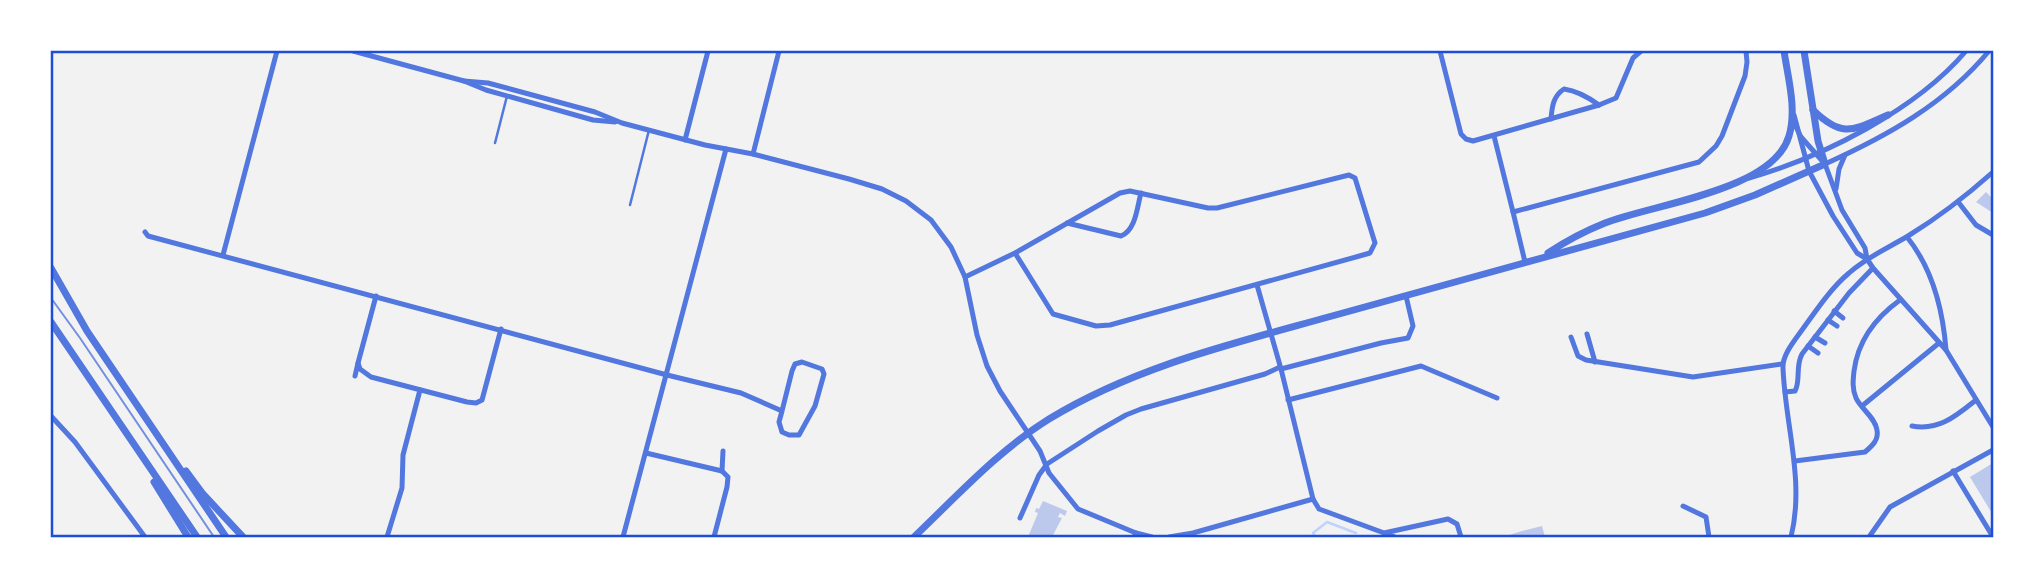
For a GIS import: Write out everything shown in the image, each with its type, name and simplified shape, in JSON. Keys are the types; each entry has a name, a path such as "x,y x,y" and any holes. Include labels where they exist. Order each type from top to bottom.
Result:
{"street":[{"path":"223,255 277,51"},
{"path":"353,51 464,80 488,83 685,140 753,154 871,186 906,201 938,227 951,247 965,277 984,358 997,385 1047,464 1049,473 1079,509 1135,535 1152,537"},
{"path":"685,140 708,51"},
{"path":"753,154 779,51"},
{"path":"1440,51 1461,134 1473,141 1616,99 1633,58 1641,51"},
{"path":"1513,212 1699,162 1716,146 1721,136 1745,76 1745,51"},
{"path":"1784,51 1796,127 1809,171 1857,253 1867,259"},
{"path":"1804,51 1817,152"},
{"path":"1542,257 1568,240 1606,223 1769,173 1859,133 1924,90 1952,67 1966,51"},
{"path":"914,537 1028,433 1087,399 1157,367 1721,208 1825,164 1896,130 1930,107 1968,75 1989,51"},
{"path":"464,80 486,90 593,120 622,123"},
{"path":"1552,119 1554,101 1564,89 1586,95 1600,105"},
{"path":"1813,110 1833,127 1841,130 1861,126 1888,115"},
{"path":"1746,179 1771,164 1781,154 1790,134 1793,112"},
{"path":"1796,127 1825,164 1842,211 1865,248 1867,259 1946,350 1993,428"},
{"path":"1494,136 1525,262"},
{"path":"623,537 726,149"},
{"path":"1835,192 1839,169 1845,155"},
{"path":"1791,537 1796,520 1795,461 1782,363 1788,352 1834,287 1867,259 1959,203 1993,172"},
{"path":"965,277 1015,253 1121,193 1130,191 1217,208 1349,175 1355,178 1375,243 1370,253 1110,325 1096,326 1053,314 1015,253"},
{"path":"1067,223 1121,236 1126,234 1131,228 1141,193"},
{"path":"1959,203 1976,225 1993,236"},
{"path":"145,232 148,236 741,393 782,411"},
{"path":"1907,237 1916,248 1931,278 1941,313 1946,350"},
{"path":"51,268 83,324 226,537"},
{"path":"1785,392 1796,391 1798,361 1834,311 1873,268"},
{"path":"1256,285 1281,368 1313,499 1319,509 1395,537"},
{"path":"355,376 376,296"},
{"path":"1020,518 1039,475 1047,464 1126,415 1281,368 1408,338 1413,326 1405,296"},
{"path":"1795,461 1864,452 1873,446 1877,429 1856,399 1854,390 1857,353 1870,329 1900,300"},
{"path":"1834,311 1843,318"},
{"path":"1828,320 1837,326"},
{"path":"51,322 197,537"},
{"path":"358,363 360,369 371,377 476,403 482,400 501,329"},
{"path":"1587,334 1595,362"},
{"path":"1571,337 1578,356 1595,362 1693,376 1782,363"},
{"path":"1815,337 1825,343"},
{"path":"1862,406 1939,343"},
{"path":"1808,346 1818,353"},
{"path":"1788,352 1798,361"},
{"path":"802,362 822,369 824,374 815,406 799,435 782,432 779,422 782,411 795,365 802,362"},
{"path":"1288,400 1421,366 1497,398"},
{"path":"126,389 203,494 243,537"},
{"path":"387,537 402,488 403,454 420,390"},
{"path":"1912,426 1938,426 1976,400"},
{"path":"107,403 188,537"},
{"path":"51,416 75,442 145,537"},
{"path":"1869,537 1890,507 1993,450"},
{"path":"722,471 723,451"},
{"path":"646,453 722,471 728,477 714,537"},
{"path":"1953,471 1993,537"},
{"path":"1169,537 1193,533 1313,499"},
{"path":"1683,506 1706,517 1709,537"},
{"path":"1384,534 1448,519 1457,524 1461,537"}],"lane":[{"path":"495,143 507,96"},
{"path":"630,205 649,130"}],"building":[{"path":"1986,192 1993,199 1993,213 1976,202"},
{"path":"1993,463 1993,515 1970,477"},
{"path":"1043,501 1067,511 1065,516 1060,513 1058,517 1062,518 1052,537 1028,537 1038,513 1035,512 1036,508 1039,509"},
{"path":"1542,526 1545,537 1503,537 1522,531"}],"waterway":[{"path":"1315,537 1313,533 1327,522 1356,533"}],"tram line":[{"path":"51,298 214,537"}]}
